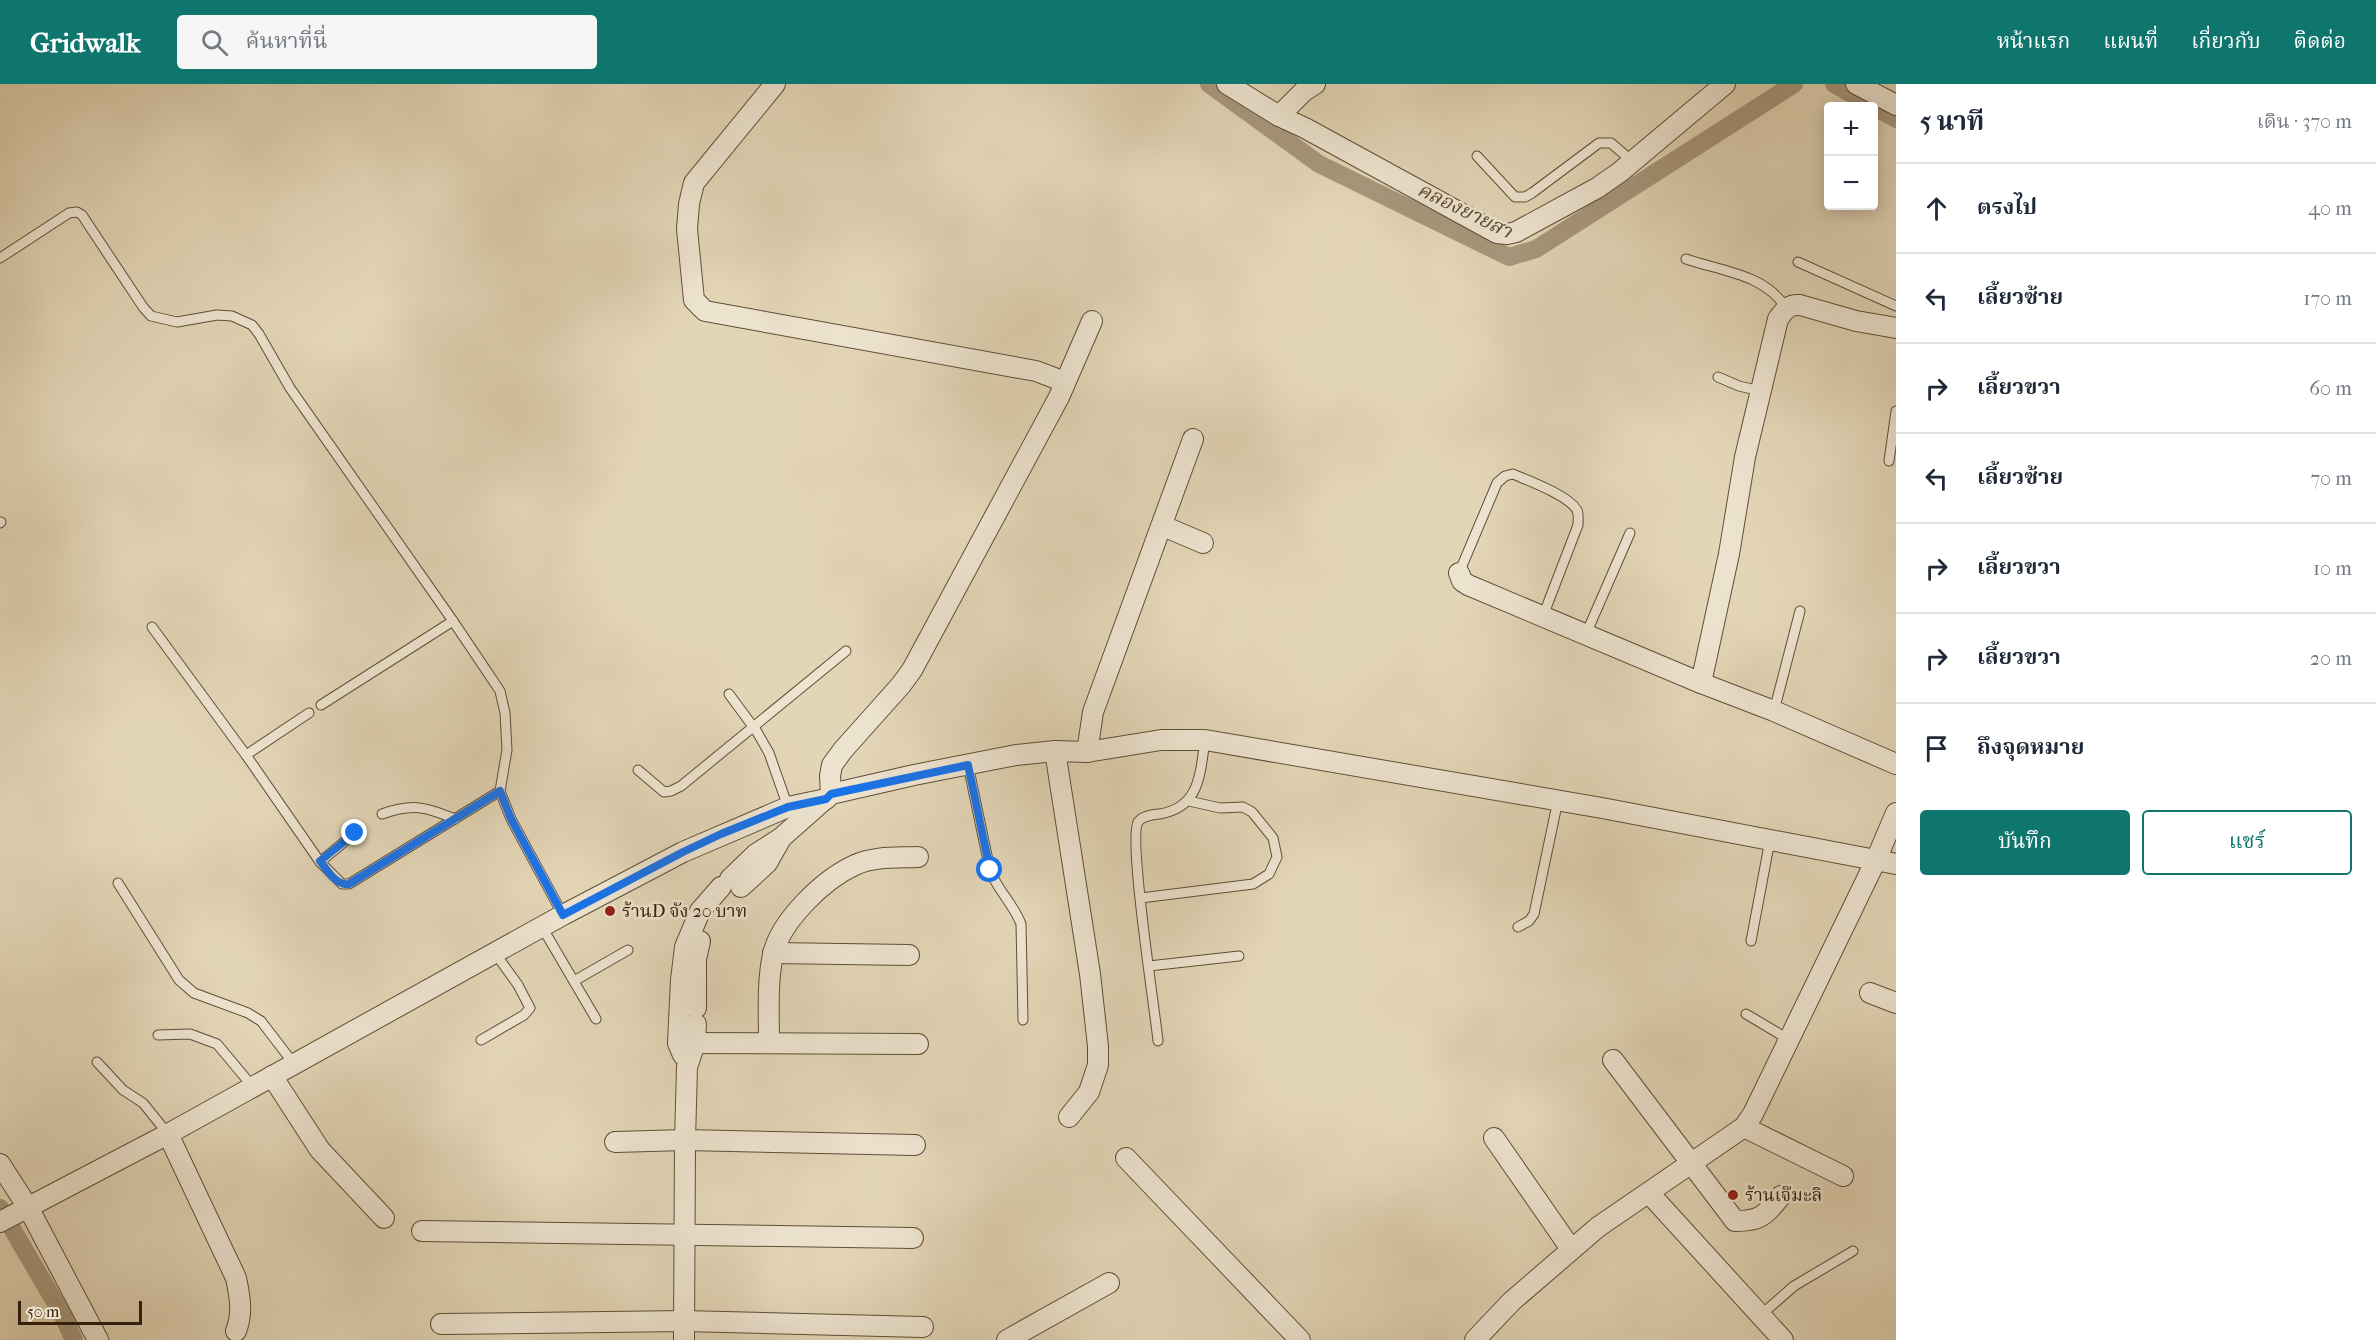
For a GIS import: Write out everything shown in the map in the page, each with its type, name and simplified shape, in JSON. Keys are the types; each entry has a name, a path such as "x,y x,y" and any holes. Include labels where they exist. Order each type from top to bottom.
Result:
{"street":[{"path":"775,84 694,183 687,229 694,300 699,307 705,311 1036,371 1065,382"},
{"path":"1227,84 1279,116 1497,233 1507,234 1516,232 1597,188 1633,162 1725,84"},
{"path":"1279,116 1304,91 1315,84"},
{"path":"1856,84 1896,105"},
{"path":"1701,683 1729,554 1745,458 1778,319 1792,304 1856,321 1896,328"},
{"path":"691,1029 681,980 691,947 730,887 756,854 781,838 828,796 832,765 902,685 912,670 1059,398 1092,321"},
{"path":"1087,753 1093,712 1193,439"},
{"path":"1162,526 1203,543"},
{"path":"1459,573 1462,581 1468,585 1701,683 1774,711 1896,764"},
{"path":"11,1217 168,1134 563,915 683,852 788,807 828,796 1016,755 1055,751 1087,753 1161,740 1205,740 1558,800 1896,864"},
{"path":"1055,751 1090,974 1098,1046 1098,1065 1089,1092 1069,1117"},
{"path":"1475,1340 1512,1301 1571,1249 1744,1127 1753,1114 1876,860 1896,813"},
{"path":"769,1042 773,953 788,922 810,899 839,874 855,864 873,860 918,857"},
{"path":"684,1331 685,1140 687,1067 691,1029 691,947"},
{"path":"773,953 909,955"},
{"path":"1870,993 1896,1003"},
{"path":"691,1029 769,1042 918,1044"},
{"path":"1613,1060 1735,1221 1754,1221 1764,1216 1781,1196"},
{"path":"272,1076 321,1150 384,1218"},
{"path":"1744,1127 1843,1176"},
{"path":"168,1134 236,1278 241,1300 240,1321 236,1330"},
{"path":"1494,1138 1571,1249"},
{"path":"615,1142 685,1140 915,1145"},
{"path":"1126,1158 1300,1340"},
{"path":"0,1164 11,1217 98,1340"},
{"path":"1649,1193 1783,1340"},
{"path":"423,1231 912,1238"},
{"path":"1007,1340 1109,1283"},
{"path":"441,1324 684,1331 923,1327"}],"lane":[{"path":"1477,156 1515,197 1520,198 1532,193 1599,143 1611,143 1633,162"},
{"path":"0,258 69,213 77,212 82,215 143,308 151,316 177,322 217,315 232,316 252,326 259,334 290,388 494,680 503,700 507,750 500,791 511,819 563,915"},
{"path":"1686,259 1758,282 1771,289 1786,309"},
{"path":"1798,262 1896,306"},
{"path":"1718,377 1739,386 1760,391"},
{"path":"1889,461 1896,411"},
{"path":"1459,573 1497,483 1505,476 1513,474 1564,498 1576,508 1578,525 1543,616"},
{"path":"1586,634 1630,533"},
{"path":"1774,711 1800,611"},
{"path":"321,705 453,621"},
{"path":"152,627 320,861 339,883 349,884 500,791"},
{"path":"638,770 664,792 681,786 846,651"},
{"path":"729,693 769,753 788,807"},
{"path":"246,755 309,713"},
{"path":"1158,1041 1134,832 1138,822 1143,818 1177,809 1189,801 1200,773 1205,740"},
{"path":"968,765 990,870 994,882 1016,911 1020,924 1023,1020"},
{"path":"1518,927 1529,921 1534,914 1558,800"},
{"path":"1141,898 1253,884 1269,874 1277,856 1273,838 1252,812 1243,807 1220,808 1189,801"},
{"path":"382,814 397,809 422,807 455,819"},
{"path":"320,861 355,833"},
{"path":"1750,941 1770,840"},
{"path":"118,883 179,980 194,993 248,1013 261,1021 294,1064"},
{"path":"542,927 596,1019"},
{"path":"574,981 628,950"},
{"path":"481,1040 524,1015 530,1008 495,953"},
{"path":"1149,966 1239,956"},
{"path":"1746,1014 1788,1039"},
{"path":"158,1035 190,1034 217,1044 253,1087"},
{"path":"97,1062 123,1090 142,1103 168,1134"},
{"path":"1761,1315 1794,1286 1853,1251"}],"waterway":[{"name":"คลองยายสา","path":"1209,84 1319,164 1509,257 1536,249 1794,84"},
{"name":"คลองยายสา","path":"1834,84 1896,119"},
{"path":"0,1208 62,1314 74,1340"}],"place":[{"name":"ร้านD จัง 20 บาท","path":"610,911"},
{"name":"ร้านเจ๊มะลิ","path":"1733,1195"}],"route":[{"path":"355,833 320,861 339,883 344,885 500,791 511,819 563,915 683,852 788,807 826,799 831,794 968,765 990,870"}]}
